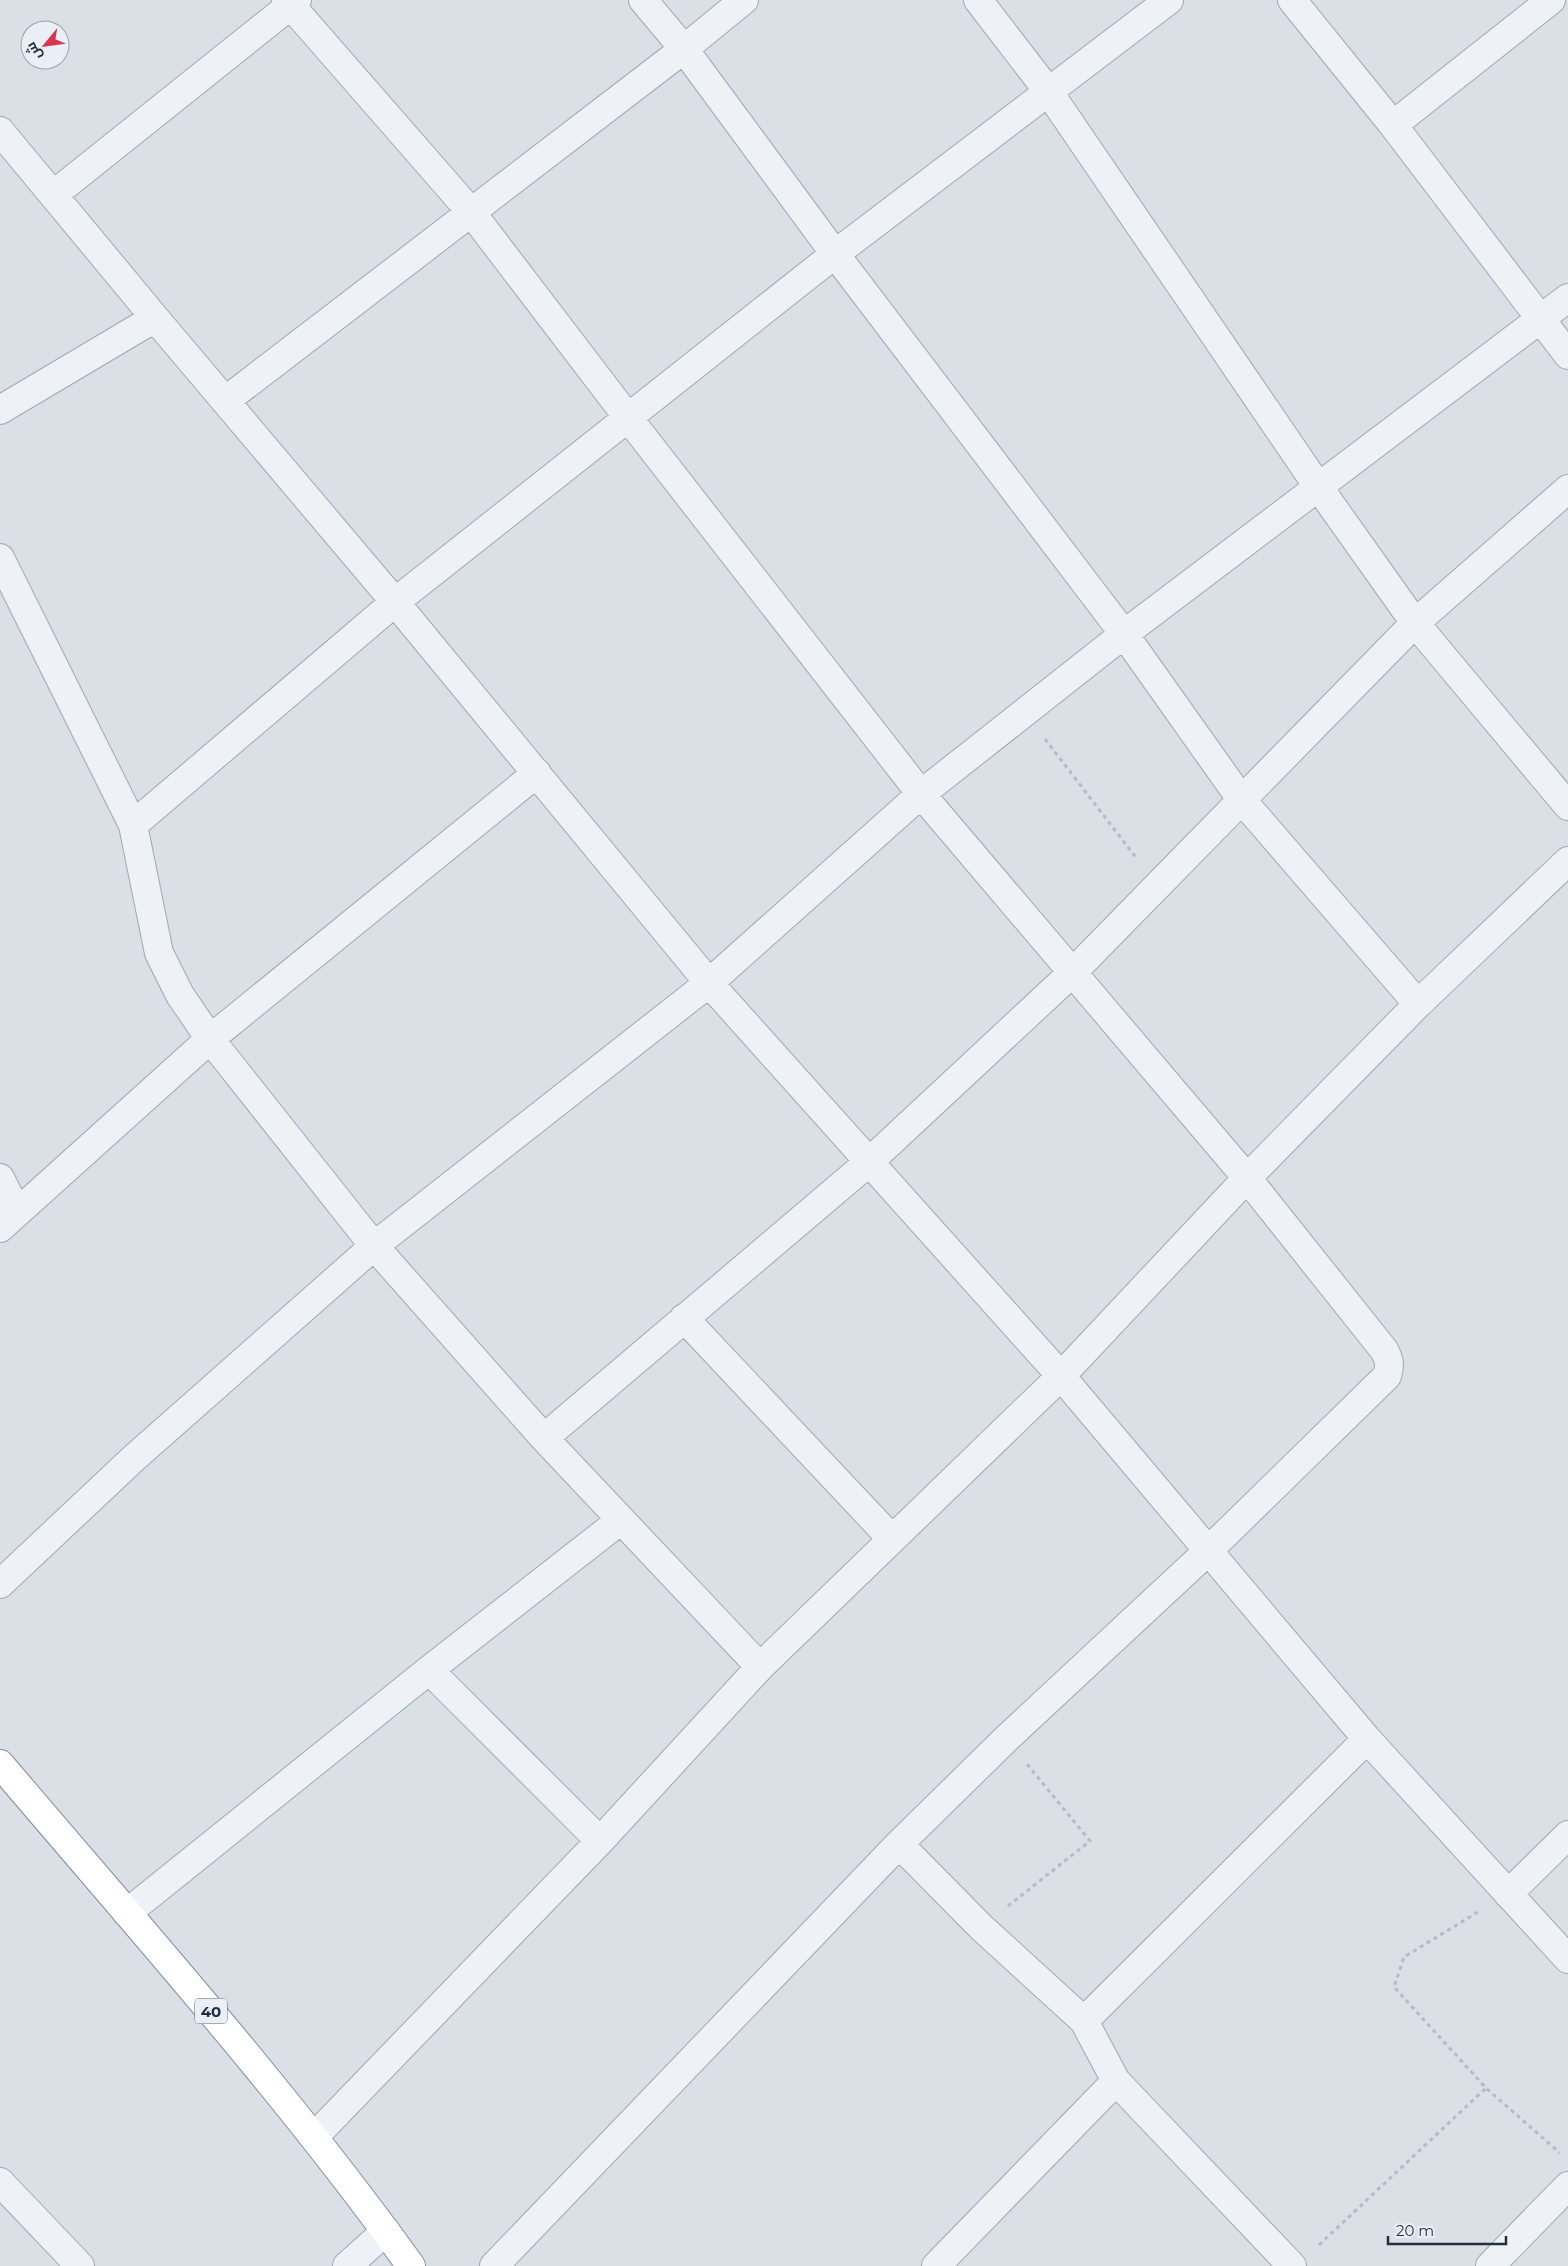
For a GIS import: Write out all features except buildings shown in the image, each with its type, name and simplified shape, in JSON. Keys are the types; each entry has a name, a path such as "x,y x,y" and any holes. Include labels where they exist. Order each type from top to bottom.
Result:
{"highway":[{"name":"40","path":"0,1764 212,2012 314,2137 412,2266"}],"street":[{"path":"643,0 684,49 835,254 1124,634 1242,799 1418,1004"},
{"path":"225,401 684,49 744,0"},
{"path":"978,0 1048,91 1317,485 1415,623 1568,806"},
{"path":"133,825 395,602 835,254 1169,0"},
{"path":"1292,0 1393,125 1568,355"},
{"path":"1393,125 1551,0"},
{"path":"53,195 291,2 471,212 628,419 921,794 1247,1178 1384,1350 1390,1367 1387,1376 1209,1550 1006,1739 899,1844 494,2266"},
{"path":"0,132 395,602 709,983 1061,1376 1367,1738 1568,1959"},
{"path":"0,1584 134,1458 374,1246 709,983 921,794 1317,485 1568,298"},
{"path":"0,410 155,318"},
{"path":"544,1438 869,1162 1073,972 1415,623 1568,489"},
{"path":"0,558 133,825 159,953 180,995 210,1039 374,1246 544,1438 760,1667"},
{"path":"8,1220 210,1039 537,773"},
{"path":"314,2137 600,1842 760,1667 1061,1376 1247,1178 1418,1004 1568,861"},
{"path":"0,1178 8,1220"},
{"path":"684,1318 892,1538"},
{"path":"127,1913 429,1670 621,1520"},
{"path":"429,1670 600,1842"},
{"path":"1084,2021 1367,1738"},
{"path":"1508,1894 1568,1835"},
{"path":"899,1844 981,1927 1084,2021 1116,2081 1292,2266"},
{"path":"936,2266 1116,2081"},
{"path":"0,2182 80,2266"},
{"path":"1490,2266 1568,2186"},
{"path":"347,2266 386,2232"}],"path":[{"path":"1025,712 1158,887"},
{"path":"981,1927 1090,1841 1006,1739"},
{"path":"1508,1894 1404,1957 1394,1987 1486,2088 1561,2153"},
{"path":"1317,2246 1486,2088"}]}
